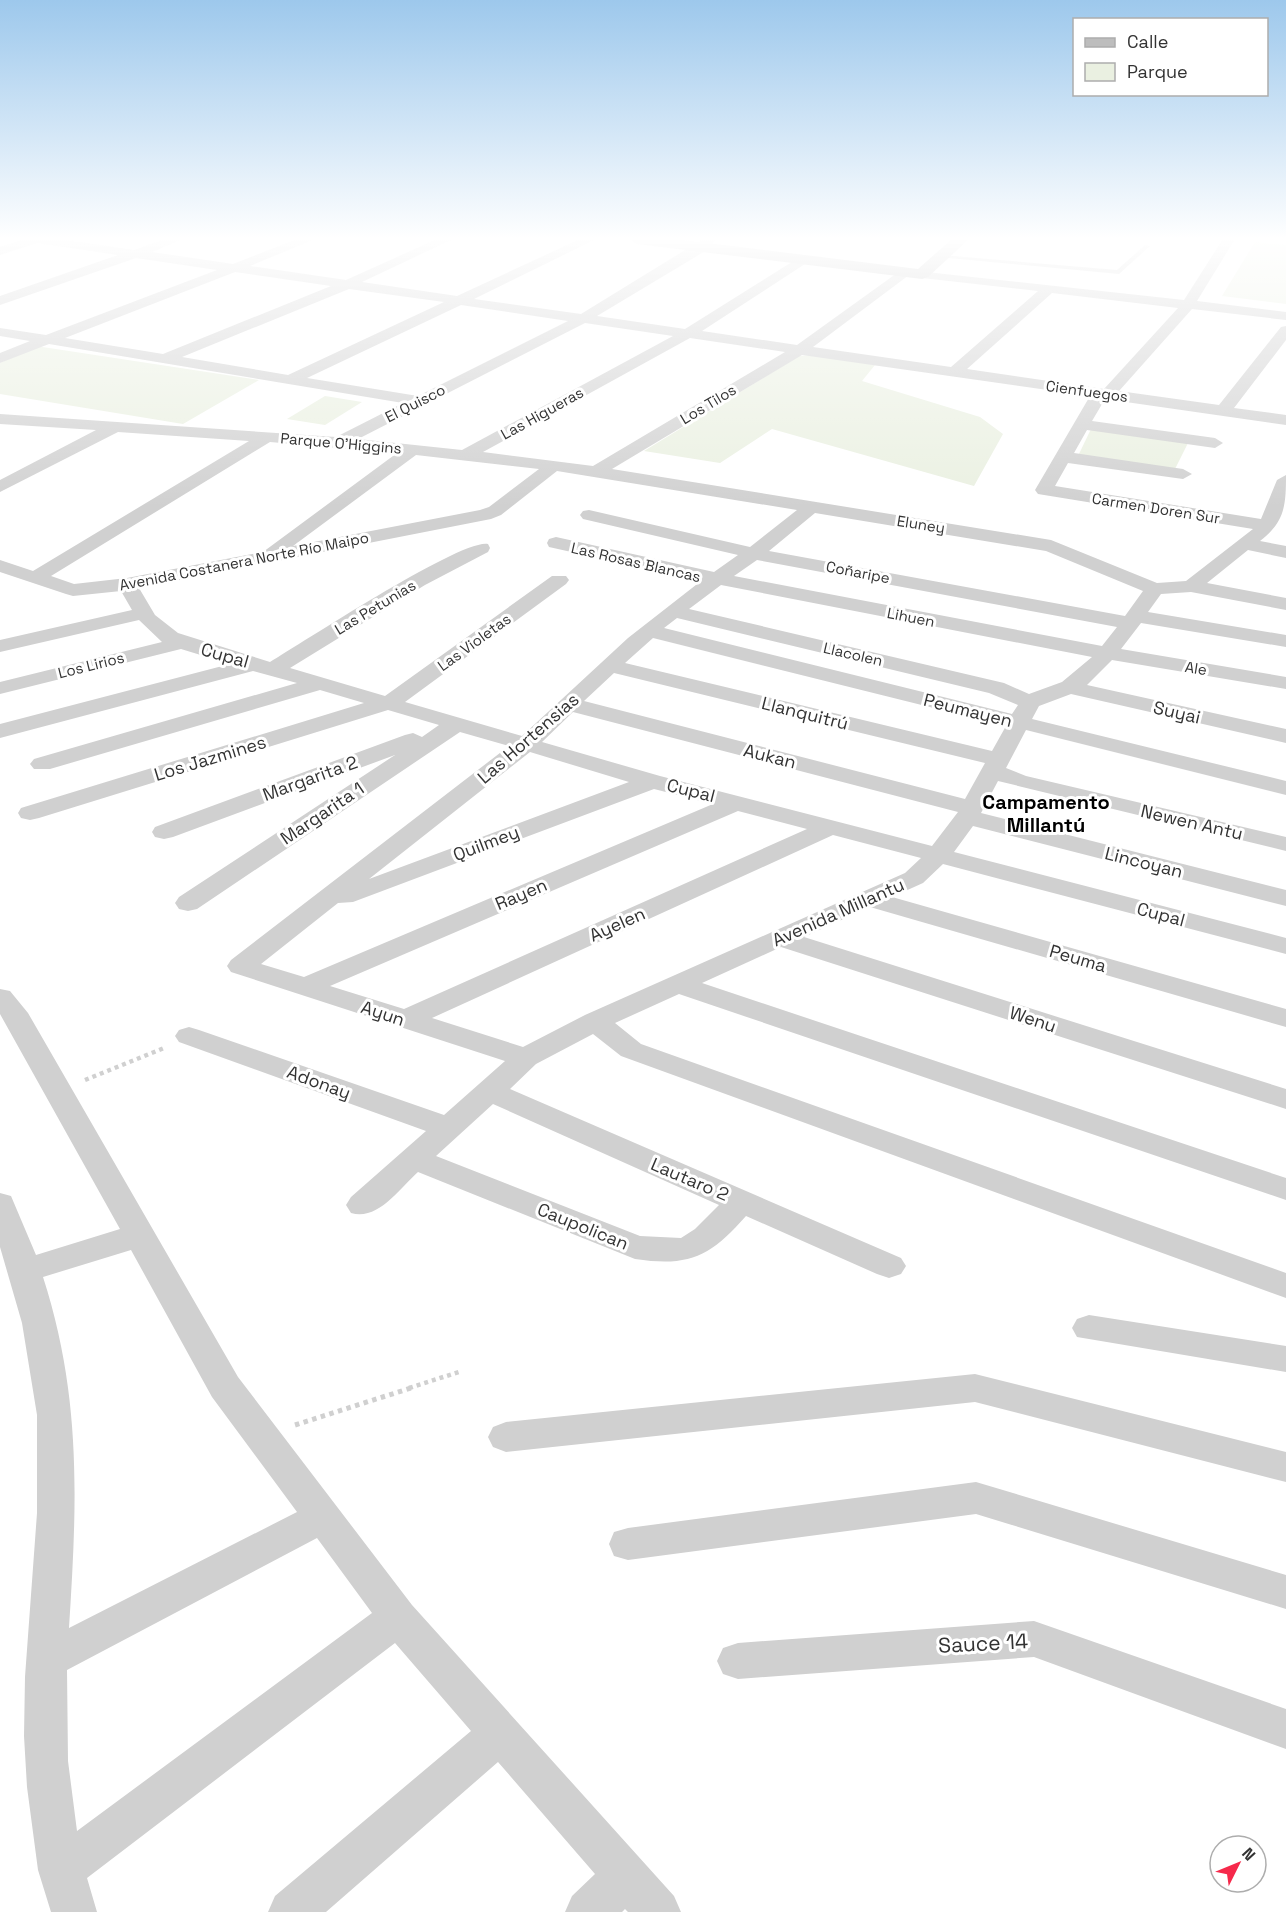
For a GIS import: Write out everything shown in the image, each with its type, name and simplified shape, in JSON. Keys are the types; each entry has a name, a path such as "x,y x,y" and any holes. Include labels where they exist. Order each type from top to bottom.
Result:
{"street":[{"path":"0,358 75,328"},
{"path":"165,360 242,328"},
{"path":"290,380 400,328"},
{"name":"El Quisco","path":"339,442 564,328"},
{"name":"Cienfuegos","path":"656,328 1286,420"},
{"name":"Las Higueras","path":"465,455 696,328"},
{"name":"Los Tilos","path":"597,471 801,349 829,328"},
{"path":"956,372 1005,328"},
{"path":"1082,424 1208,442 1180,479 1063,457 1082,424 1104,393 1166,328"},
{"path":"1223,411 1286,330"},
{"path":"0,332 419,401"},
{"name":"Parque O'Higgins","path":"0,419 414,449 554,465 679,484"},
{"path":"0,487 116,427"},
{"path":"35,578 267,437"},
{"path":"267,557 414,449"},
{"name":"Carmen Doren Sur","path":"1063,457 1044,490 1268,526"},
{"name":"Avenida Costanera Norte Río Maipo","path":"0,566 73,590 127,584 489,514 554,465"},
{"path":"1191,586 1268,526 1286,480"},
{"name":"Eluney","path":"679,484 1051,546 1101,569 1155,589"},
{"name":"Las Hortensias","path":"241,966 528,743 650,631 752,553 784,532 812,506"},
{"name":"Coñaripe","path":"589,515 752,553 1131,620 1286,641"},
{"name":"Las Rosas Blancas","path":"556,543 716,580"},
{"path":"1244,544 1286,552"},
{"name":"Las Petunias","path":"264,667 481,548"},
{"name":"Las Violetas","path":"389,703 559,580"},
{"name":"Lihuen","path":"716,580 1106,654"},
{"name":"Cupal","path":"127,584 153,628 162,635 182,643 652,781 1286,946"},
{"path":"1024,712 1045,694 1068,687 1084,676 1106,654 1155,589 1191,586 1286,604"},
{"name":"Llacolen","path":"674,611 996,688 1024,712"},
{"path":"0,646 145,613"},
{"name":"Peumayen","path":"650,631 1024,712 1286,788"},
{"name":"Los Lirios","path":"0,688 182,643"},
{"name":"Ale","path":"1106,654 1286,683"},
{"name":"Llanquitrú","path":"611,666 997,766"},
{"path":"0,731 264,667"},
{"path":"42,764 318,684"},
{"name":"Suyai","path":"1068,687 1286,736"},
{"name":"Los Jazmines","path":"30,813 389,703"},
{"name":"Aukan","path":"568,704 970,813"},
{"name":"Avenida Millantu","path":"362,1205 526,1058 595,1021 914,878 938,856 970,813 1024,712"},
{"name":"Margarita 2","path":"164,832 456,724"},
{"name":"Margarita 1","path":"188,903 456,724"},
{"name":"Newen Antu","path":"997,766 1018,781 1286,844"},
{"name":"Quilmey","path":"320,906 652,781"},
{"name":"Rayen","path":"304,987 738,802"},
{"name":"Lincoyan","path":"970,813 1286,898"},
{"name":"Ayelen","path":"404,1020 829,828"},
{"name":"Peuma","path":"869,899 1286,1018"},
{"name":"Wenu","path":"779,938 1286,1099"},
{"name":"Ayun","path":"241,966 526,1058"},
{"path":"677,984 1286,1190"},
{"path":"0,997 14,1013 225,1387 398,1617 658,1912"},
{"path":"595,1021 631,1050 1286,1287"},
{"name":"Adonay","path":"189,1036 449,1128"},
{"name":"Lautaro 2","path":"490,1092 889,1266"},
{"name":"Caupolican","path":"414,1159 635,1247 656,1251 686,1250 703,1242 741,1201"},
{"path":"0,1204 26,1270 43,1336 52,1389 57,1446 57,1507 45,1711 49,1777 61,1870 74,1912"},
{"path":"26,1270 140,1235"},
{"path":"1089,1328 1286,1359"},
{"path":"506,1437 975,1388 1286,1467"},
{"path":"628,1544 976,1498 1286,1592"},
{"path":"48,1659 322,1516"},
{"path":"61,1870 398,1617"},
{"name":"Sauce 14","path":"738,1661 1034,1639 1286,1729"},
{"path":"291,1912 499,1734"},
{"path":"588,1912 627,1876"}],"path":[{"path":"81,1082 155,1053"},
{"path":"286,1427 462,1371"}],"green space":[{"path":"36,346 259,380 183,424 0,394 0,363"},
{"path":"812,355 875,365 862,381 980,417 1003,434 974,486 772,429 720,463 644,451 799,356"},
{"path":"325,396 362,402 325,425 287,419"},
{"path":"1091,429 1188,443 1175,469 1078,456"}],"district":[{"name":"Campamento Millantú","path":"1046,814"}]}
